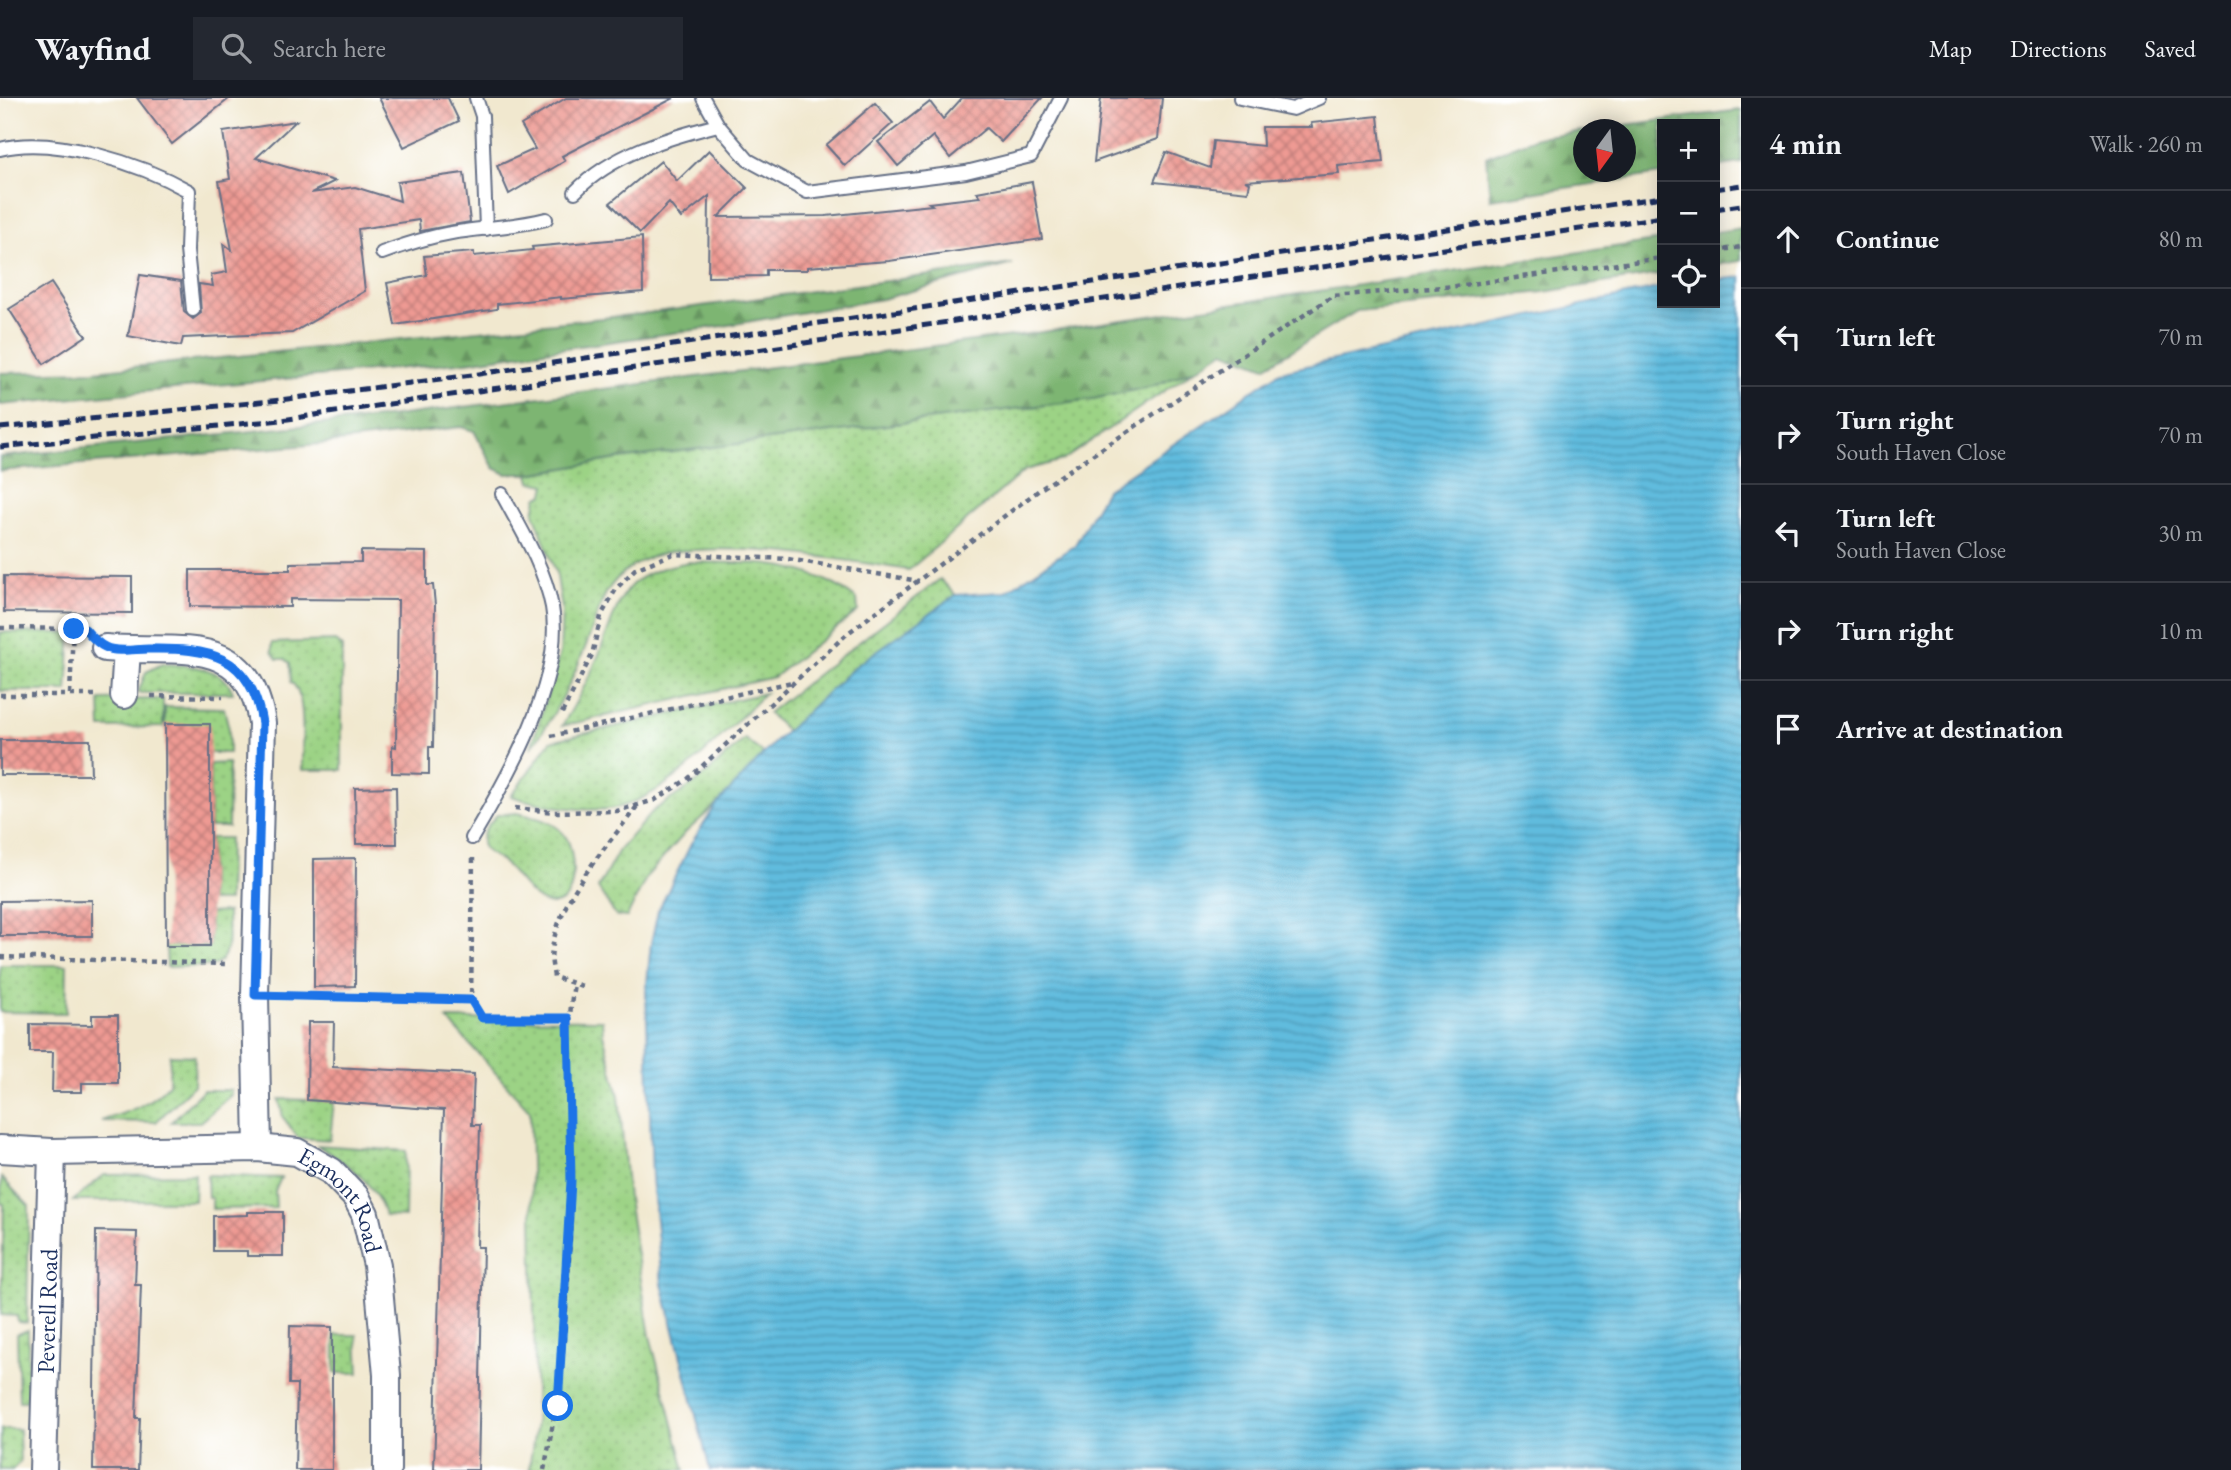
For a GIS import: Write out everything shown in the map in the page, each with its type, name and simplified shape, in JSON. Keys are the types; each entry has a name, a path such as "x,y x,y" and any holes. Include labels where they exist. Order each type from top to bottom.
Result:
{"street":[{"path":"124,695 116,649 201,651 223,658 243,672 258,699 262,723 255,995 258,1147"},
{"name":"Egmont Road","path":"0,1149 52,1152 258,1147 297,1152 313,1159 343,1182 365,1214 377,1265 387,1375 387,1470"},
{"name":"Peverell Road","path":"43,1470 52,1152"}],"lane":[{"path":"477,98 482,116 486,229"},
{"path":"704,98 718,125 748,160 807,192 966,172 1031,156 1062,98"},
{"path":"1240,98 1293,109 1319,98"},
{"path":"575,191 591,174 618,159 684,134 718,125"},
{"path":"0,149 12,146 72,147 173,182 189,191 187,250 193,310"},
{"path":"382,253 413,242 546,219"},
{"path":"472,838 512,770 531,727 551,647 552,609 538,560 502,494"}],"path":[{"path":"1720,250 1741,247"},
{"path":"508,807 586,812 617,811 655,800 688,779 848,633 1042,488 1333,296 1455,286 1657,259"},
{"path":"559,717 592,655 601,616 616,589 635,569 673,554 788,559 920,581"},
{"path":"0,628 85,629 116,649"},
{"path":"70,694 74,629"},
{"path":"553,728 547,737 794,681"},
{"path":"582,986 554,977 551,951 563,914 639,804"},
{"path":"472,838 471,1000 482,1018 568,1018"},
{"path":"0,957 228,964 255,995 471,1000"},
{"path":"544,1470 558,1406 571,1181 568,1018 575,984"}],"green space":[{"path":"1741,110 1741,163 1720,166 1720,119 1671,119"},
{"path":"1657,121 1657,175 1636,178 1636,124"},
{"path":"1573,132 1573,182 1607,182 1490,199 1486,157 1537,137"},
{"path":"1741,228 1741,261 1720,264 1720,231"},
{"path":"1657,241 1657,275 1544,292 1357,311 1265,367 1224,351 1198,368 1153,386 1093,399 618,459 529,474 506,474 494,468 474,431 461,427 321,444 0,471 0,457 379,418 1035,333"},
{"path":"1013,264 882,299 723,326 459,363 0,405 0,373 94,371 641,314"},
{"path":"1198,368 1063,460 1025,470 909,570 790,553 729,549 670,552 632,566 617,579 605,595 566,692 531,748 560,653 562,610 557,576 534,513 537,498 544,494 546,485 531,482 529,474 618,459 1093,399 1153,386"},
{"path":"689,562 756,564 796,570 816,576 857,599 858,611 774,677 562,726 591,673 626,591 649,573"},
{"path":"940,579 956,595 857,665 787,731 768,713"},
{"path":"0,632 71,633 67,691 0,691"},
{"path":"335,641 342,647 342,770 302,770 300,698 291,682 290,663 285,659 277,659 272,651 272,643"},
{"path":"162,664 193,666 213,672 229,684 233,693 138,693 146,672"},
{"path":"765,693 681,772 663,786 623,806 611,809 582,809 536,803 511,796 551,741"},
{"path":"163,699 163,727 101,728 100,700"},
{"path":"165,707 224,708 229,729 229,753 210,753 165,724"},
{"path":"745,739 764,754 717,804 686,832 647,876 627,917 616,916 598,888 619,850 653,811 698,781"},
{"path":"229,763 228,827 210,827 210,764"},
{"path":"516,813 552,824 567,839 572,856 573,877 567,896 561,902 550,904 536,897 505,864 483,846 484,831 497,815"},
{"path":"210,838 229,838 228,901 210,901"},
{"path":"227,912 228,943 224,957 219,962 213,966 167,967 166,946 210,946 210,913"},
{"path":"0,965 67,965 66,1013 0,1012"},
{"path":"447,1019 602,1020 619,1096 628,1199 650,1336 685,1470 529,1470 536,1422 530,1111"},
{"path":"170,1055 195,1056 194,1085 156,1122 101,1121 138,1107 162,1091 169,1084"},
{"path":"203,1090 231,1090 231,1095 200,1122 171,1122"},
{"path":"279,1099 334,1101 330,1140 298,1138 283,1117"},
{"path":"316,1145 406,1151 405,1217 385,1216 381,1204 367,1183 338,1158"},
{"path":"195,1174 194,1201 73,1201 104,1175"},
{"path":"207,1175 281,1178 275,1191 276,1208 212,1209 212,1198 208,1198"},
{"path":"2,1178 29,1206 27,1323 18,1322 17,1316 1,1315 4,1204 0,1203"},
{"path":"28,1330 28,1401 19,1401 17,1334"},
{"path":"335,1335 357,1335 359,1373 335,1373"},
{"path":"1,1429 19,1429 20,1462 12,1470 0,1470"}],"water":[{"path":"1741,277 1741,1470 710,1470 662,1284 652,1178 646,993 651,943 658,911 692,842 717,804 773,744 857,665 956,595 1005,592 1075,545 1106,490 1280,372 1657,288 1657,308 1720,308 1720,279"}],"building":[{"path":"137,98 230,98 172,144"},
{"path":"379,98 448,98 459,121 404,147"},
{"path":"566,98 674,98 562,156 565,161 509,194 497,166 535,149 521,125"},
{"path":"962,98 1042,98 1001,142 986,128 950,158 933,136 898,166 878,142 930,102 943,119"},
{"path":"1101,98 1162,98 1158,139 1094,162"},
{"path":"875,103 893,123 845,166 826,145"},
{"path":"1378,116 1383,162 1338,166 1339,174 1245,181 1250,183 1248,192 1154,182 1166,152 1210,168 1213,141 1263,146 1262,127 1312,127 1311,123"},
{"path":"296,121 256,158 335,181 311,193 355,187 400,201 397,182 464,173 470,222 420,231 419,220 358,229 365,291 292,333 183,338 181,346 128,336 140,275 181,281 184,312 193,319 201,313 199,284 213,286 211,275 227,272 223,243 232,250 219,181 230,179 223,132"},
{"path":"709,150 747,188 718,217 826,216 932,205 929,203 980,197 977,192 1032,182 1042,239 889,261 807,267 807,270 766,270 766,276 708,277 709,196 681,218 669,203 640,233 610,203 661,161 677,181"},
{"path":"642,237 643,292 497,304 497,309 395,325 387,283 427,275 424,256 474,252 474,256 533,250 532,247"},
{"path":"51,283 86,336 44,364 9,309"},
{"path":"361,551 427,552 427,585 433,585 435,605 433,747 429,747 429,774 392,773 392,746 396,747 398,600 290,599 290,607 190,606 190,570 290,570 290,563 361,562"},
{"path":"4,576 132,577 132,613 4,612"},
{"path":"165,724 210,724 210,946 166,946"},
{"path":"0,740 90,740 91,775 0,775"},
{"path":"396,787 397,844 356,844 355,788"},
{"path":"356,858 355,986 314,987 314,859"},
{"path":"92,900 92,936 0,936 0,901"},
{"path":"92,1015 118,1015 118,1083 82,1083 82,1092 52,1092 53,1052 30,1052 30,1024 92,1025"},
{"path":"308,1022 334,1022 333,1067 474,1074 472,1125 480,1125 477,1247 483,1247 478,1470 434,1470 444,1110 307,1100"},
{"path":"248,1212 283,1212 283,1256 247,1256 247,1251 213,1251 213,1216 248,1215"},
{"path":"96,1231 137,1232 135,1285 141,1285 136,1418 140,1418 138,1470 93,1470"},
{"path":"290,1326 332,1327 332,1470 295,1470 297,1384 289,1384"}],"railway":[{"path":"1720,188 1741,185"},
{"path":"0,428 280,400 479,374 1657,198"},
{"path":"1720,208 1741,205"},
{"path":"0,447 281,420 1657,218"}],"route":[{"path":"74,629 85,629 105,648 201,651 223,658 243,672 251,683 258,699 262,723 255,995 471,1000 482,1018 568,1018 571,1181 558,1406"}]}
